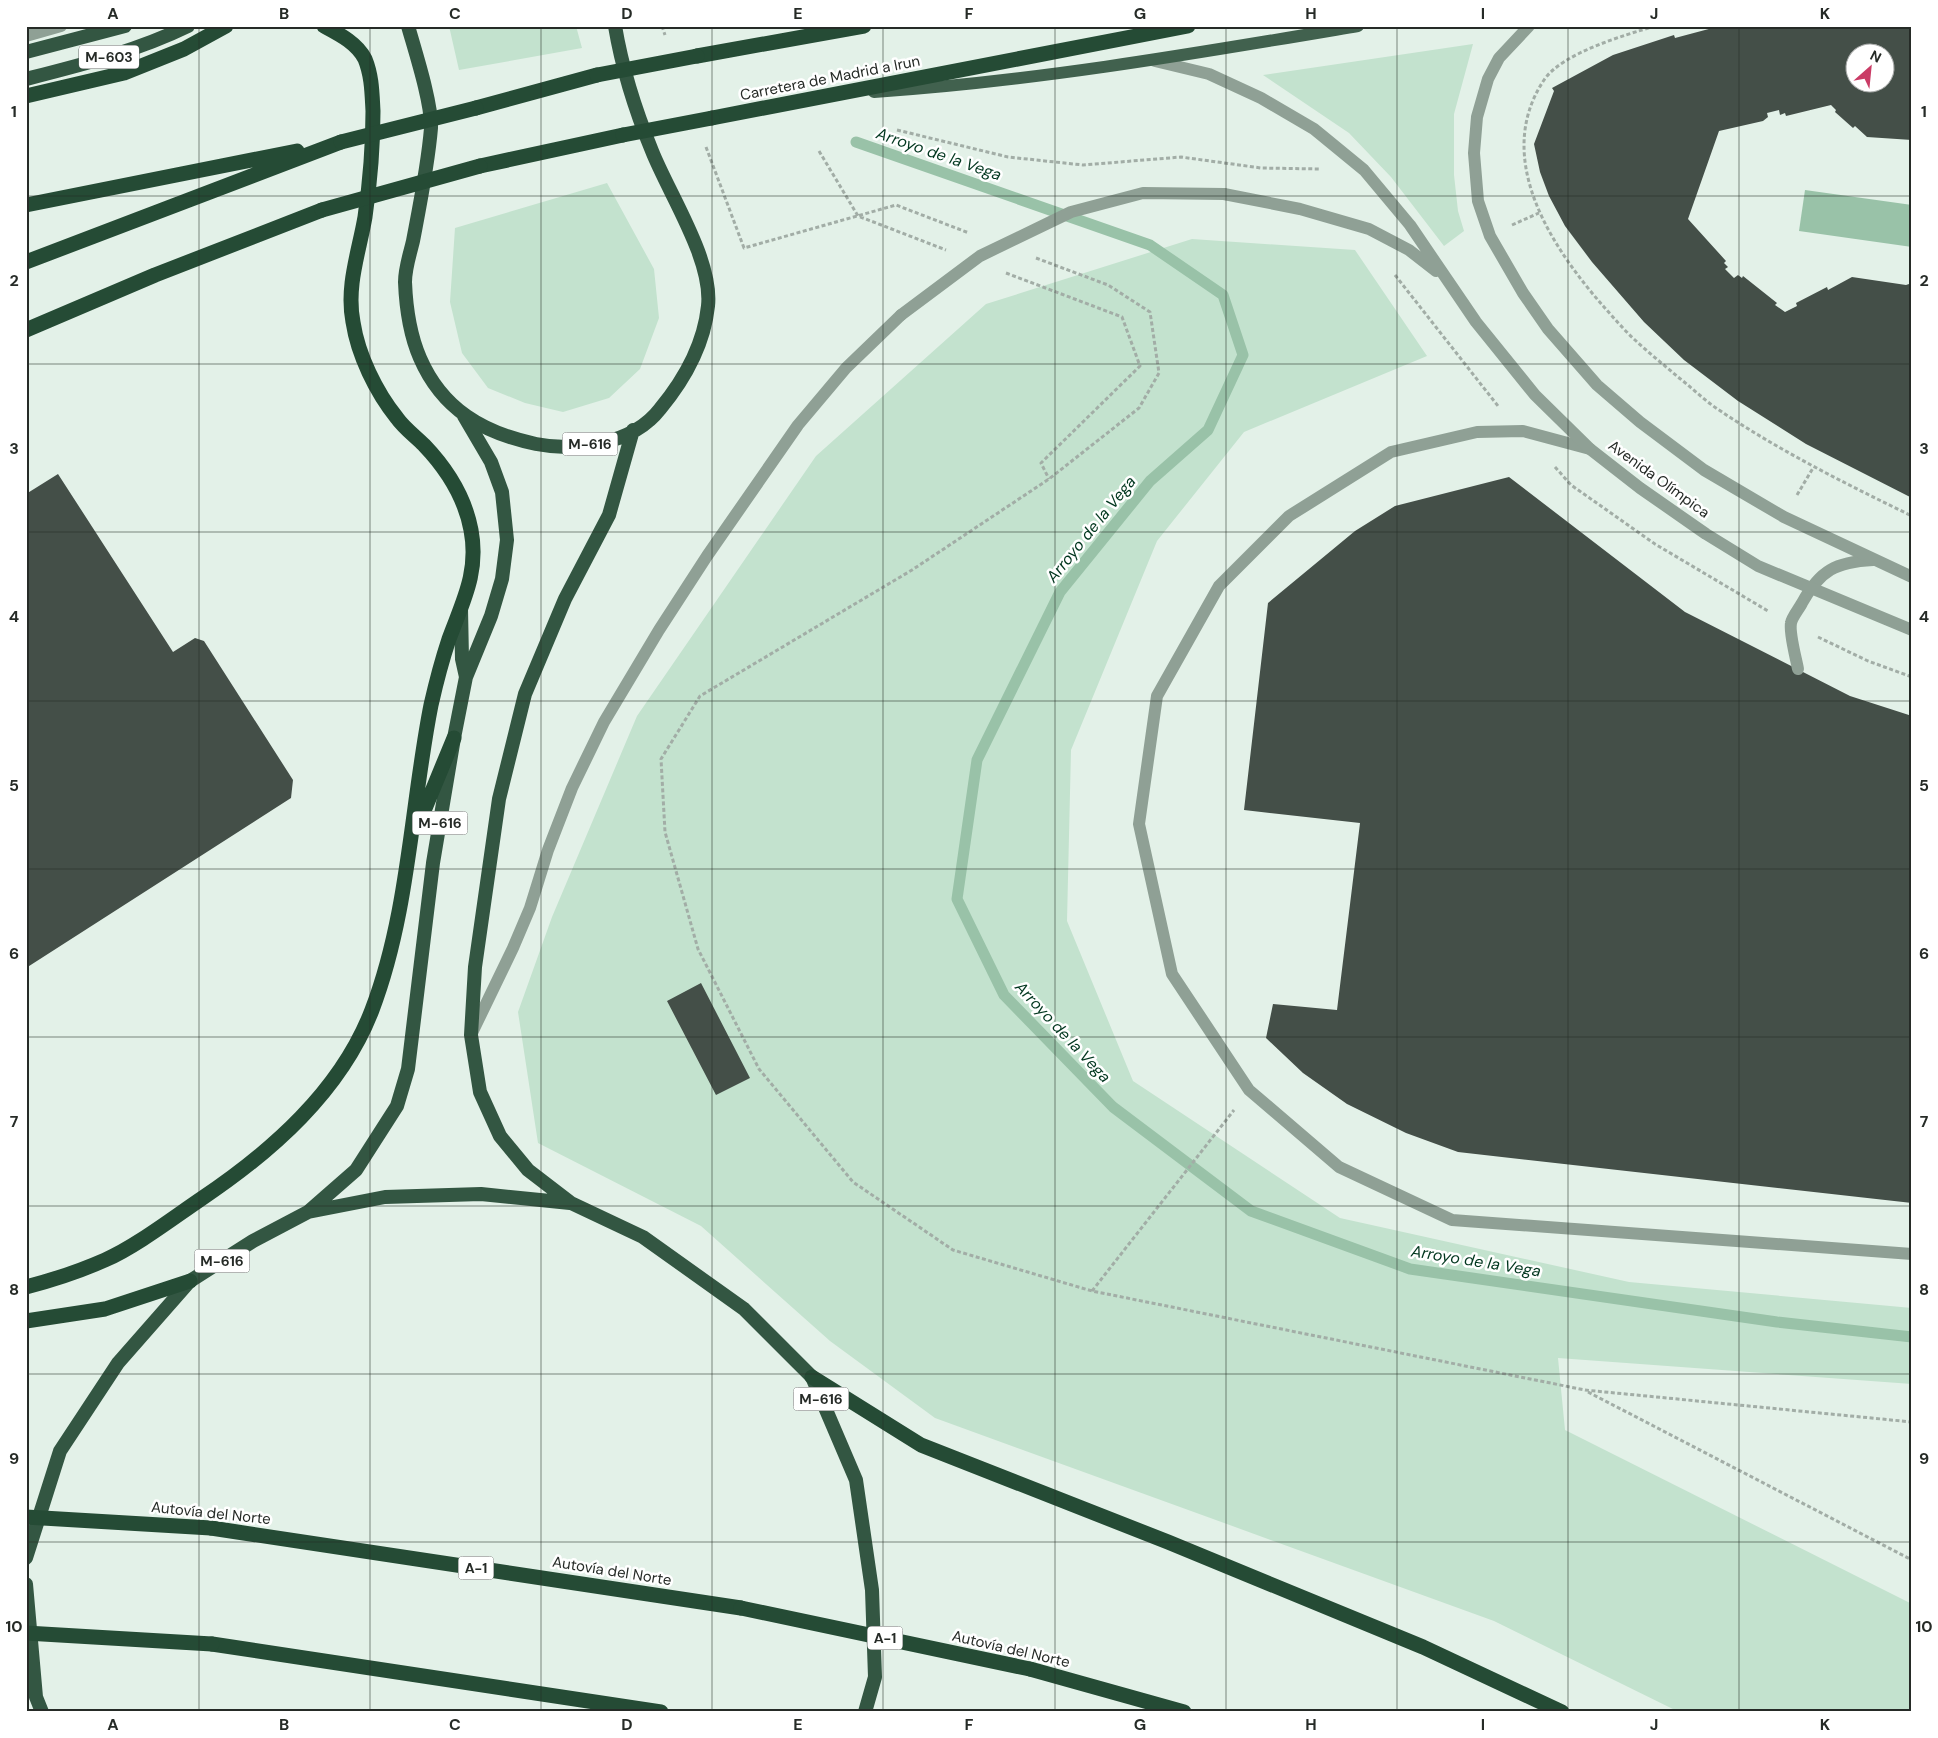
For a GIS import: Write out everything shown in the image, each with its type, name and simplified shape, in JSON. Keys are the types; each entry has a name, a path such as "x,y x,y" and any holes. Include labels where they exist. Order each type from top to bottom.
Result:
{"highway":[{"name":"M-603","path":"26,52 125,26"},
{"name":"M-603","path":"26,79 100,60 169,36 188,26"},
{"path":"26,96 124,73 184,49 226,26"},
{"path":"26,1287 108,1260 244,1170 296,1123 327,1088 371,1014 386,966 410,844 432,704 448,644 471,583 474,554 471,528 464,502 448,475 427,448 397,419 392,411 362,355 352,321 351,287 364,220 373,152 372,84 364,57 344,36 324,26"},
{"name":"M-616","path":"407,27 422,76 431,125 405,279 408,318 420,358 442,396 463,415 503,437 540,445 576,446 610,441 633,430 654,416 675,391 688,367 700,339 708,305 704,269 651,150 633,97 615,26"},
{"path":"26,205 340,142 597,75 864,26"},
{"name":"Carretera de Madrid a Irun","path":"26,330 155,275 322,210 480,166 623,135 839,95 1188,26"},
{"path":"26,262 340,142"},
{"name":"M-616","path":"26,1558 60,1451 118,1363 190,1281 253,1242 308,1212 356,1170 397,1106 408,1069 433,863 454,738 466,677 491,616 502,579 507,540 502,492 491,462 463,415"},
{"name":"M-616","path":"633,430 609,515 565,599 525,694 499,799 475,967 471,1035 480,1092 500,1136 528,1170 571,1203 643,1238 744,1309 812,1377 856,1480 872,1590 875,1677 865,1712"},
{"path":"461,608 462,659 466,677"},
{"path":"410,844 454,738"},
{"name":"M-616","path":"308,1212 385,1197 481,1194 571,1203"},
{"path":"26,1321 105,1309 190,1281"},
{"path":"812,1377 921,1445 1168,1542 1414,1643 1562,1712"},
{"name":"Autovía del Norte","path":"26,1517 211,1528 741,1608 1030,1669 1184,1712"},
{"path":"26,1584 36,1697 42,1712"},
{"path":"26,1633 212,1644 661,1712"}],"main road":[{"path":"831,31 850,26"},
{"path":"839,95 941,88 1155,61 1358,26"}],"street":[{"path":"26,36 61,26"},
{"path":"1529,26 1499,58 1488,79 1477,117 1474,153 1478,201 1490,236 1523,294 1548,329 1597,385 1640,422 1712,475 1784,517 1912,577"},
{"name":"Avenida Olímpica","path":"1155,61 1209,74 1261,98 1314,128 1364,170 1410,225 1476,322 1535,395 1590,449 1640,488 1758,566 1912,630"},
{"path":"471,1035 519,932 572,788 604,722 659,630 707,556 798,425 846,368 901,315 980,256 1071,212 1143,193 1224,194 1300,209 1369,229 1410,250 1446,278"},
{"path":"1590,449 1523,431 1477,432 1391,452 1288,516 1219,586 1157,696 1138,824 1172,974 1249,1090 1339,1167 1452,1220 1912,1254"},
{"path":"1798,669 1791,624 1810,589 1825,572 1836,564 1849,561 1873,560"}],"path":[{"path":"662,26 665,36"},
{"path":"1655,26 1618,37 1572,57 1545,79 1530,112 1523,144 1528,181 1539,213 1579,279 1627,333 1715,407 1813,468 1912,516"},
{"path":"897,130 1008,157 1083,165 1182,157 1261,168 1364,170"},
{"path":"706,146 744,248 896,205 979,236"},
{"path":"819,151 858,216 949,251"},
{"path":"1034,257 1108,285 1150,312 1159,373 1138,408 1049,478 912,570 700,696 661,760 665,832 698,949 759,1069 853,1182 953,1250 1092,1291 1585,1390 1912,1422"},
{"path":"1004,272 1122,317 1140,366 1041,464 1049,478"},
{"path":"1092,1291 1226,1120"},
{"path":"1585,1390 1912,1560"}],"shaded area":[{"path":"449,26 576,26 582,48 459,70"},
{"path":"1473,44 1454,114 1454,175 1458,211 1464,231 1444,246 1391,177 1349,133 1263,75"},
{"path":"607,183 654,269 659,318 640,369 609,398 563,412 525,403 488,388 462,353 450,302 455,228"},
{"path":"1805,190 1912,205 1912,247 1799,231"},
{"path":"1192,239 1355,250 1427,356 1244,432 1157,541 1071,750 1067,921 1133,1081 1340,1218 1629,1282 1912,1308 1912,1384 1558,1358 1565,1430 1912,1604 1912,1712 1679,1712 1494,1621 935,1418 830,1341 701,1226 538,1143 518,1012 552,917 637,716 816,456 986,304"}],"building":[{"path":"1720,26 1912,26 1912,140 1867,137 1855,126 1853,128 1835,112 1836,110 1831,105 1786,116 1785,113 1780,115 1779,110 1767,113 1768,117 1763,121 1719,131 1688,219 1726,261 1724,263 1728,267 1725,269 1734,278 1738,275 1742,278 1743,276 1777,303 1775,305 1785,312 1797,306 1796,303 1827,287 1828,290 1852,277 1906,285 1912,283 1912,498 1806,444 1738,401 1684,360 1644,322 1592,262 1565,226 1549,196 1540,172 1534,144 1554,91 1552,88 1613,55 1674,35 1675,38"},
{"path":"58,474 173,652 195,638 204,641 293,780 291,798 26,968 26,494"},
{"path":"1509,477 1685,612 1850,696 1912,716 1912,1203 1458,1152 1406,1133 1347,1104 1303,1073 1266,1038 1273,1004 1337,1010 1360,823 1244,810 1268,603 1355,531 1395,506"},
{"path":"701,983 750,1078 716,1095 667,1001"}],"waterway":[{"name":"Arroyo de la Vega","path":"856,142 1150,245 1223,295 1243,355 1208,430 1150,481 1060,592 977,760 957,899 1004,995 1113,1107 1251,1211 1410,1269 1777,1322 1912,1337"}]}
